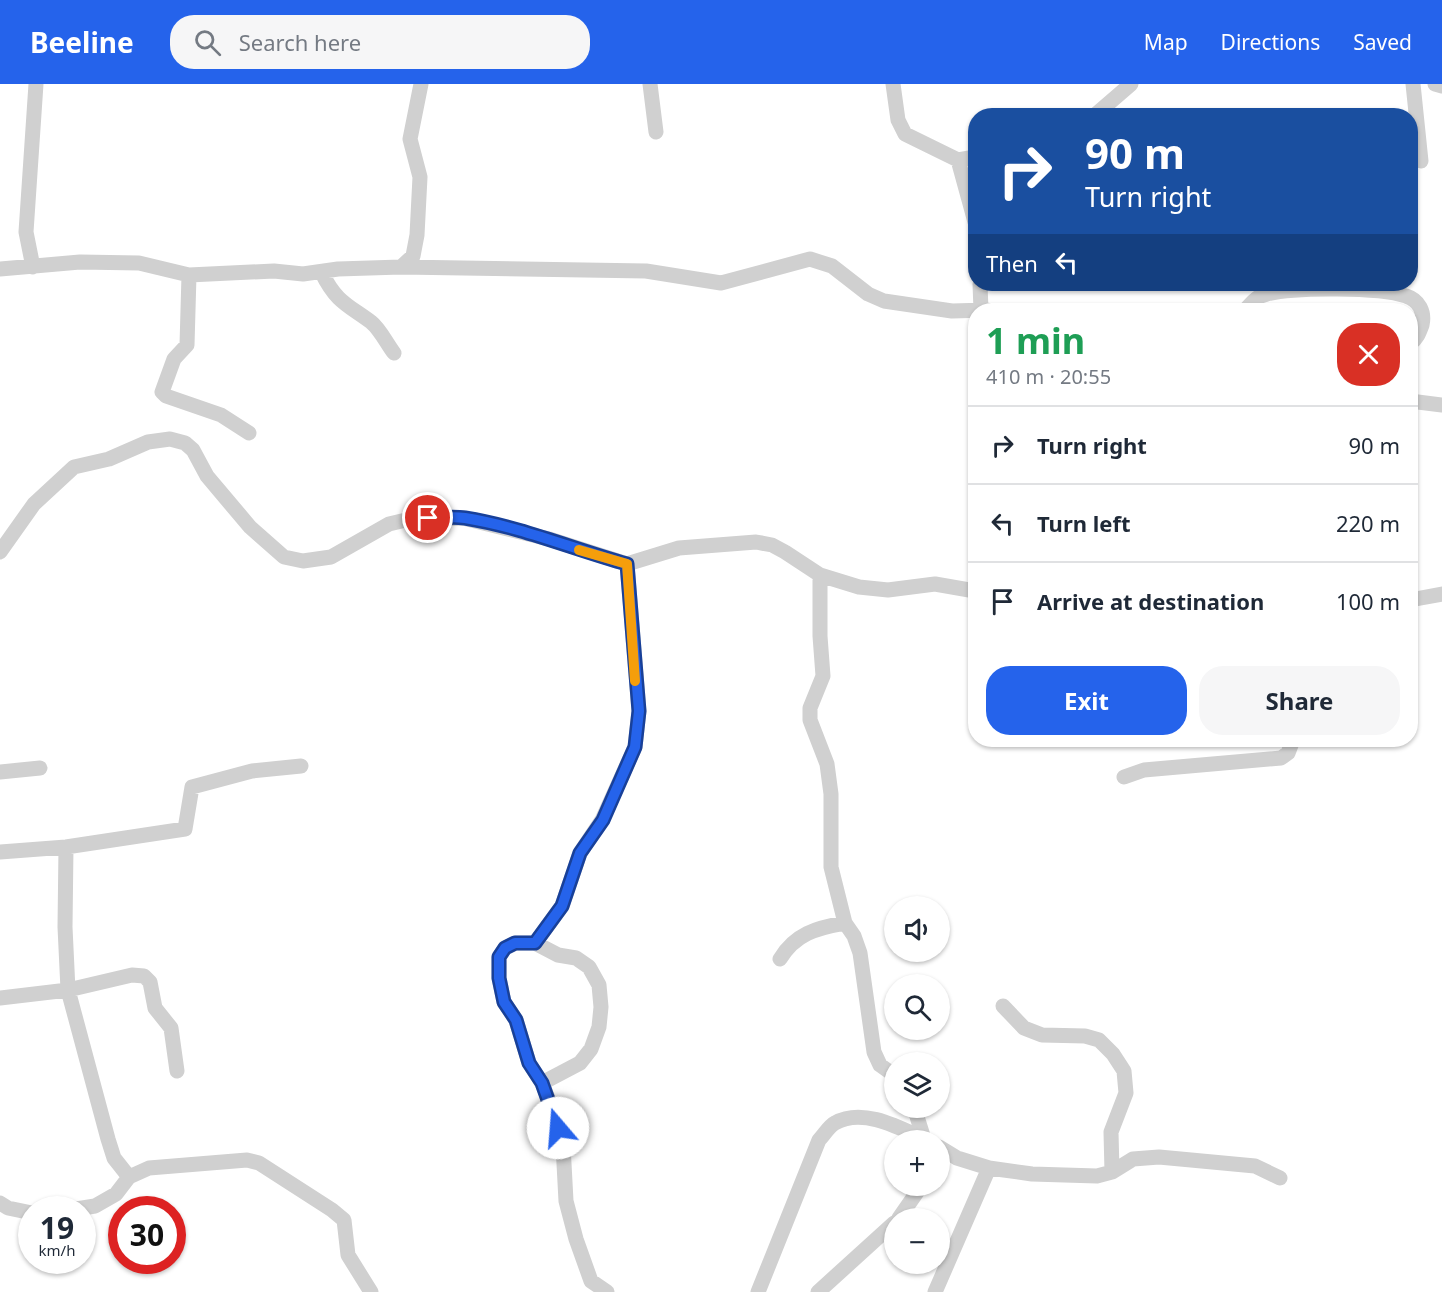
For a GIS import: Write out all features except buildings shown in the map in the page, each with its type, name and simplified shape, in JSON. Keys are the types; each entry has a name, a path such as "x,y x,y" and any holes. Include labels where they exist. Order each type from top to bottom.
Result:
{"street":[{"path":"33,267 26,232 36,84"},
{"path":"401,267 413,256 417,235 420,177 410,139 421,84"},
{"path":"650,84 656,132"},
{"path":"893,84 898,120 905,134 958,160 968,158"},
{"path":"1103,108 1131,84"},
{"path":"1413,84 1415,108"},
{"path":"1435,84 1442,86"},
{"path":"1418,132 1421,161"},
{"path":"958,160 968,196"},
{"path":"0,269 80,262 139,264 189,275 240,271 322,273 338,269 401,267 646,271 721,283 810,260 832,266 867,294 884,301 968,310"},
{"path":"322,273 329,287 344,304 372,323 393,353"},
{"path":"189,275 187,345 174,359 162,392 166,396 221,415 249,433"},
{"path":"1251,303 1255,299 1284,291"},
{"path":"1337,291 1386,292 1408,296 1417,303"},
{"path":"1418,304 1424,316 1418,334"},
{"path":"1418,402 1442,405"},
{"path":"0,552 34,504 74,467 104,461 148,442 170,439 185,443 193,450 207,476 250,527 284,557 303,561 331,557 389,524 410,519 463,518 549,538 627,564 679,548 756,542 779,548 820,575 859,587 888,590 935,584 968,590"},
{"path":"535,943 562,906 580,853 603,820 635,747 639,711 627,564"},
{"path":"820,575 820,636 823,676 810,708 810,720 827,764 831,794 831,867 845,923 854,936 860,953 874,1052 880,1065 884,1068"},
{"path":"1418,598 1442,594"},
{"path":"1124,777 1144,770 1281,758 1290,747"},
{"path":"0,852 66,847 185,829 192,788 252,771 301,766"},
{"path":"0,772 40,768"},
{"path":"66,847 65,927 68,990 108,1140 114,1158 129,1177"},
{"path":"780,959 794,940 818,927 845,923"},
{"path":"542,1083 580,1063 591,1049 599,1028 601,1007 599,985 589,967 576,958 547,951 535,943 515,943 505,948 499,957 499,978 504,1002 516,1020 529,1063 542,1083 563,1145 566,1202 576,1239 591,1281 607,1292"},
{"path":"0,998 68,990 132,975 144,976 150,982 155,1008 171,1028 177,1071"},
{"path":"1003,1006 1024,1028 1042,1035 1085,1036 1099,1040 1119,1062 1124,1071 1126,1093 1111,1132 1112,1172"},
{"path":"758,1292 819,1140 834,1123 851,1118 876,1119 903,1130"},
{"path":"950,1156 989,1168 1032,1174 1097,1176 1112,1172 1134,1159 1159,1157 1255,1166 1280,1178"},
{"path":"96,1205 116,1194 129,1177 150,1168 247,1160 259,1162 344,1220 348,1255 371,1292"},
{"path":"935,1292 989,1168"},
{"path":"0,1203 8,1209 18,1211"},
{"path":"820,1292 884,1232"}],"slow traffic":[{"path":"579,550 627,564 635,681"}],"route":[{"path":"428,518 463,518 483,522 549,538 587,553 627,564 633,662 639,711 635,747 603,820 580,853 562,906 535,943 515,943 505,948 499,957 499,978 504,1002 516,1020 529,1063 542,1083 558,1128"}]}
